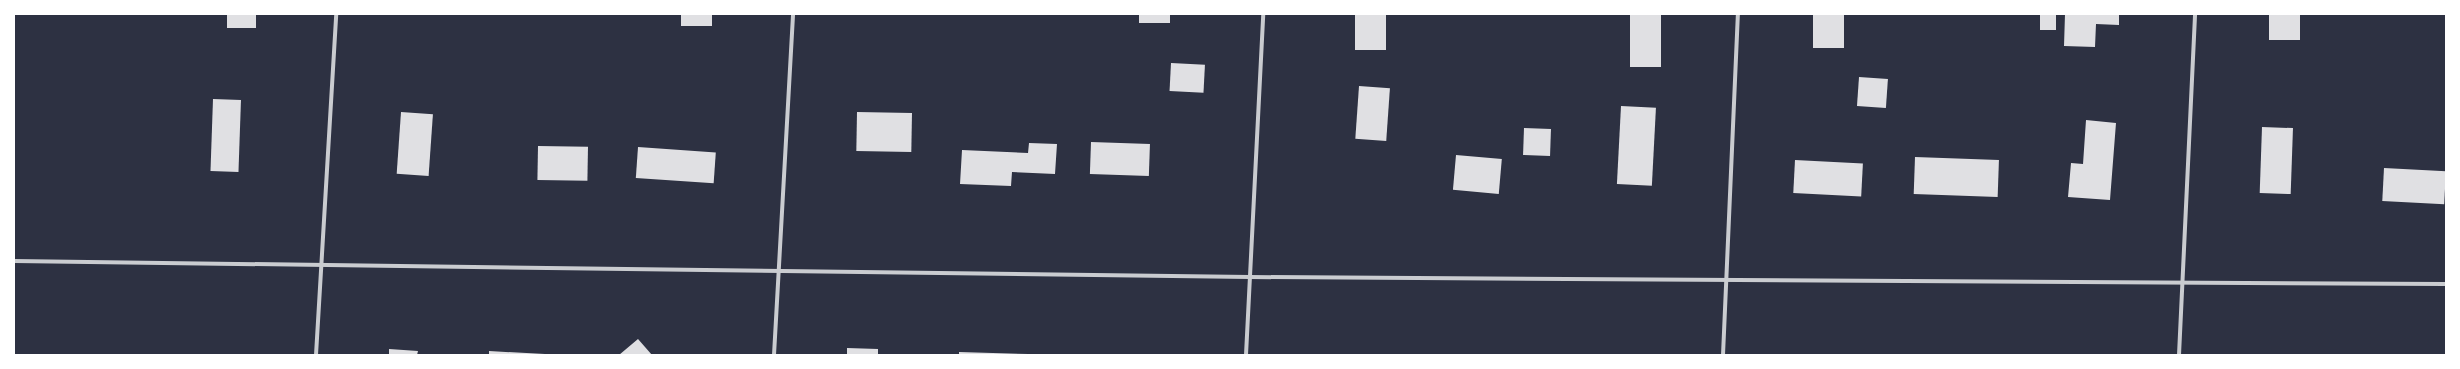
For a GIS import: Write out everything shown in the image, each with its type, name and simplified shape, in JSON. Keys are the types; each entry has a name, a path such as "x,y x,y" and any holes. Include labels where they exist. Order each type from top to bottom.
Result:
{"street":[{"path":"316,355 336,14"},
{"path":"774,355 780,270 793,14"},
{"path":"1246,355 1263,14"},
{"path":"1723,355 1738,14"},
{"path":"2178,355 2195,14"},
{"path":"14,261 322,263 1250,277 1727,281 2182,281 2446,284"}],"building":[{"path":"227,14 256,14 256,28 227,28"},
{"path":"681,14 712,14 712,26 681,26"},
{"path":"1139,14 1170,14 1170,23 1139,23"},
{"path":"1355,14 1386,14 1386,50 1355,50"},
{"path":"1630,14 1661,14 1661,67 1630,67"},
{"path":"1813,14 1844,14 1844,48 1813,48"},
{"path":"2040,14 2056,14 2056,30 2040,30"},
{"path":"2065,14 2119,14 2119,25 2096,24 2095,47 2064,46"},
{"path":"2269,14 2300,14 2300,40 2269,40"},
{"path":"1171,63 1205,65 1203,93 1170,91"},
{"path":"1859,77 1888,79 1886,108 1857,106"},
{"path":"1359,86 1390,88 1386,141 1355,139"},
{"path":"213,99 241,100 238,172 210,171"},
{"path":"1621,106 1656,108 1652,186 1617,184"},
{"path":"401,112 433,114 429,176 397,174"},
{"path":"857,112 912,113 911,152 856,151"},
{"path":"2086,120 2116,123 2110,200 2068,197 2071,163 2083,164"},
{"path":"2262,127 2293,128 2291,194 2260,193"},
{"path":"1524,128 1551,129 1550,156 1523,155"},
{"path":"1091,142 1150,144 1149,176 1090,174"},
{"path":"1029,143 1057,144 1055,174 1012,172 1011,186 960,184 962,150 1028,153"},
{"path":"538,146 588,147 587,181 537,180"},
{"path":"638,147 716,152 714,183 636,178"},
{"path":"1456,155 1502,159 1499,194 1453,190"},
{"path":"1915,157 1999,160 1998,197 1914,194"},
{"path":"1795,160 1863,164 1861,197 1793,193"},
{"path":"2384,168 2446,171 2444,204 2382,201"},
{"path":"638,339 652,355 619,355"},
{"path":"847,348 878,349 878,355 847,355"},
{"path":"389,349 418,351 417,355 389,355"},
{"path":"489,351 545,354 545,355 489,355"},
{"path":"959,352 1028,354 1028,355 959,355"}]}
